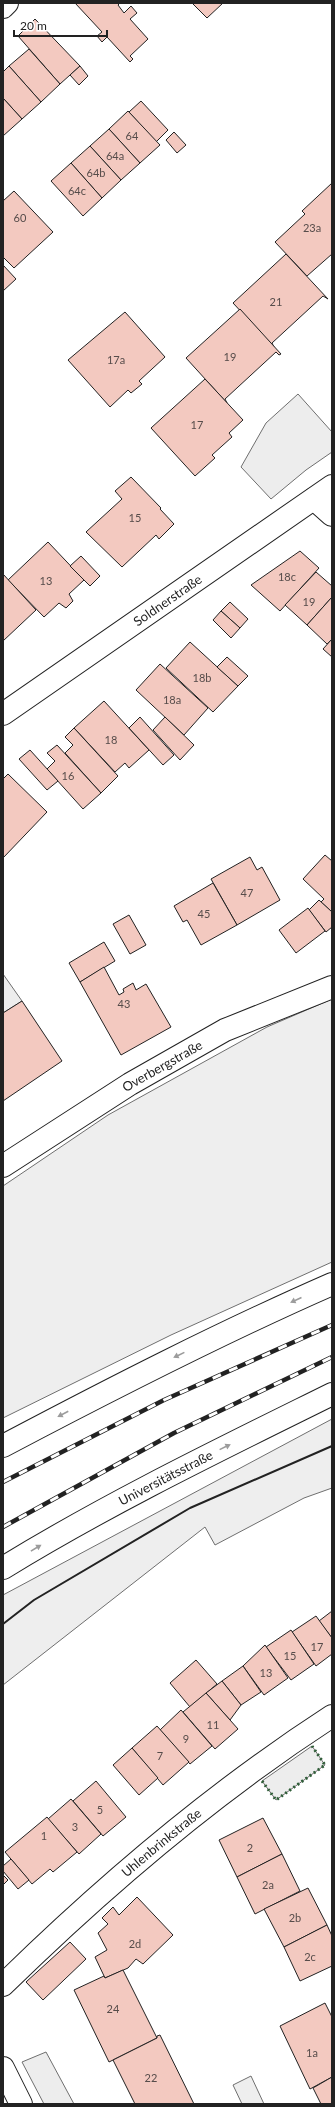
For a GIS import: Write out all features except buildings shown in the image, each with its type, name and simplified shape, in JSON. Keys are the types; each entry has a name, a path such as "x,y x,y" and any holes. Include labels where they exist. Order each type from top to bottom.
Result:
{"main road":[{"path":"3,7 7,3"},
{"name":"Soldnerstraße","path":"3,714 332,486"},
{"path":"314,499 332,515"},
{"name":"Overbergstraße","path":"3,1166 130,1084 225,1030 332,987"},
{"path":"3,1446 121,1384 249,1321 332,1284"},
{"name":"Universitätsstraße","path":"3,1568 48,1540 165,1477 332,1394"},
{"name":"Uhlenbrinkstraße","path":"3,1985 150,1850 250,1773 332,1716"},
{"path":"3,2068 21,2104"}],"shaded area":[{"path":"298,394 332,432 332,452 306,470 271,499 241,467 266,423"},
{"path":"3,974 22,1001 3,1013"},
{"path":"332,999 332,1262 171,1335 3,1418 3,1186 108,1115 267,1027"},
{"path":"332,1419 332,1488 304,1498 215,1545 205,1527 3,1685 3,1595"},
{"path":"312,1746 325,1765 276,1800 262,1781"},
{"path":"46,2052 74,2104 44,2104 22,2062"},
{"path":"251,2076 264,2104 242,2104 233,2085"}],"railway":[{"path":"3,1482 164,1400 332,1325"},
{"path":"3,1527 174,1433 332,1357"}],"hedge":[{"path":"262,1781 276,1800 325,1765 312,1746"}],"wall":[{"path":"3,1624 34,1600 190,1508 332,1446"}]}
